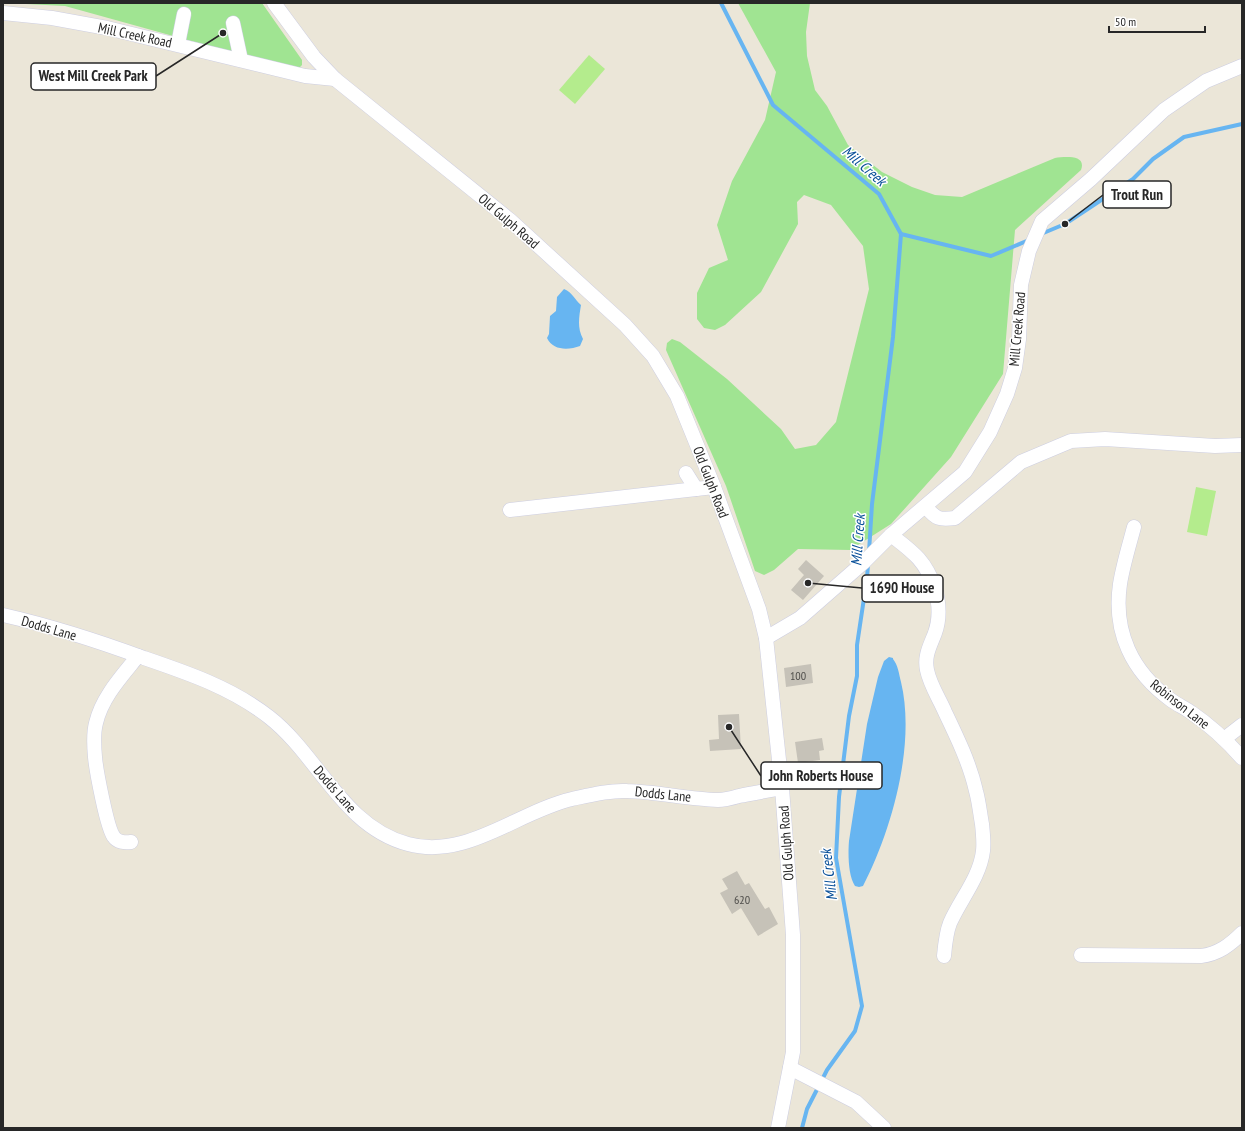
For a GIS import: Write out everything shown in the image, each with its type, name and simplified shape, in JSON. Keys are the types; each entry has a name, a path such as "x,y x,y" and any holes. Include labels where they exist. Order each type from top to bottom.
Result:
{"street":[{"name":"Old Gulph Road","path":"274,3 314,57 335,79 510,220 625,325 652,356 677,396 714,487 759,609 766,638 782,788 793,936 793,1052 778,1128"},
{"name":"Mill Creek Road","path":"3,13 52,18 106,28 178,44 305,76 335,79"},
{"path":"178,44 184,14"},
{"path":"233,23 241,60"},
{"name":"Mill Creek Road","path":"766,638 800,618 864,562 891,535 965,472 990,432 1007,394 1015,368 1019,339 1021,285 1029,252 1042,221 1091,179 1164,110 1206,81 1242,66"},
{"path":"926,506 934,516 938,518 943,520 955,518 1021,462 1071,441 1105,439 1215,446 1242,445"},
{"path":"686,473 696,489"},
{"path":"510,510 714,487"},
{"name":"Robinson Lane","path":"1134,527 1120,584 1119,609 1121,629 1129,651 1140,669 1154,686 1172,701 1192,713 1224,739 1242,758"},
{"path":"891,535 917,555 926,568 935,588 938,604 938,621 936,632 927,651 927,671 956,735 970,771 976,790 980,813 983,852 975,876 950,923 944,956"},
{"name":"Dodds Lane","path":"3,616 64,630 201,679 232,692 272,719 293,738 342,801 360,818 391,838 407,844 426,848 461,844 554,805 569,800 606,792 626,791 720,800 782,788"},
{"path":"131,842 127,843 117,840 113,836 106,815 95,759 94,741 96,722 112,688 138,656"},
{"path":"1224,739 1242,725"},
{"path":"1081,955 1201,956 1213,954 1232,944 1242,933"},
{"path":"790,1068 856,1102 884,1128"}],"green space":[{"path":"6,3 262,3 302,60 302,65 299,68 292,69 65,6"},
{"path":"738,3 810,3 806,32 807,56 815,90 827,106 848,145 882,172 912,187 935,195 962,197 1055,158 1064,157 1078,159 1081,161 1082,165 1081,170 1015,230 1003,374 951,457 891,524 850,550 798,549 774,570 764,575 755,571 726,486 666,350 667,343 672,339 680,342 727,379 781,429 795,449 816,445 836,422 869,289 863,246 831,205 804,195 797,202 798,224 761,292 725,325 715,330 704,328 697,319 697,293 709,268 728,260 717,225 732,181 765,120 776,72"},
{"path":"589,55 605,69 575,104 559,90"},
{"path":"1196,487 1216,491 1207,536 1187,532"}],"water":[{"path":"564,289 581,305 579,327 583,339 580,346 566,349 553,345 547,338 549,334 550,316 556,311 557,297"},
{"path":"889,657 893,658 897,667 905,706 903,759 892,813 874,864 863,886 859,887 855,886 851,876 849,841 867,724 878,677 884,661"}],"building":[{"path":"806,560 824,576 803,600 791,590 804,575 798,569"},
{"path":"811,664 813,683 786,687 784,668"},
{"path":"739,714 741,749 710,751 709,740 719,739 718,715"},
{"path":"822,738 824,750 819,751 820,760 798,763 795,742"},
{"path":"737,871 745,885 749,883 765,909 769,907 778,924 758,936 741,908 732,914 720,893 728,889 722,879"}],"waterway":[{"name":"Mill Creek","path":"721,3 773,105 879,194 901,234 893,337 872,504 869,552"},
{"path":"1041,234 1065,224 1133,179 1153,159 1184,137 1242,124"},
{"path":"901,234 991,256 1029,240"},
{"name":"Mill Creek","path":"802,1128 807,1109 827,1070 855,1031 862,1006 836,858 839,797 849,716 857,676 857,645 868,564"}],"place":[{"name":"West Mill Creek Park","path":"223,33"},
{"name":"Trout Run","path":"1065,224"},
{"name":"1690 House","path":"808,583"},
{"name":"John Roberts House","path":"729,727"}]}
